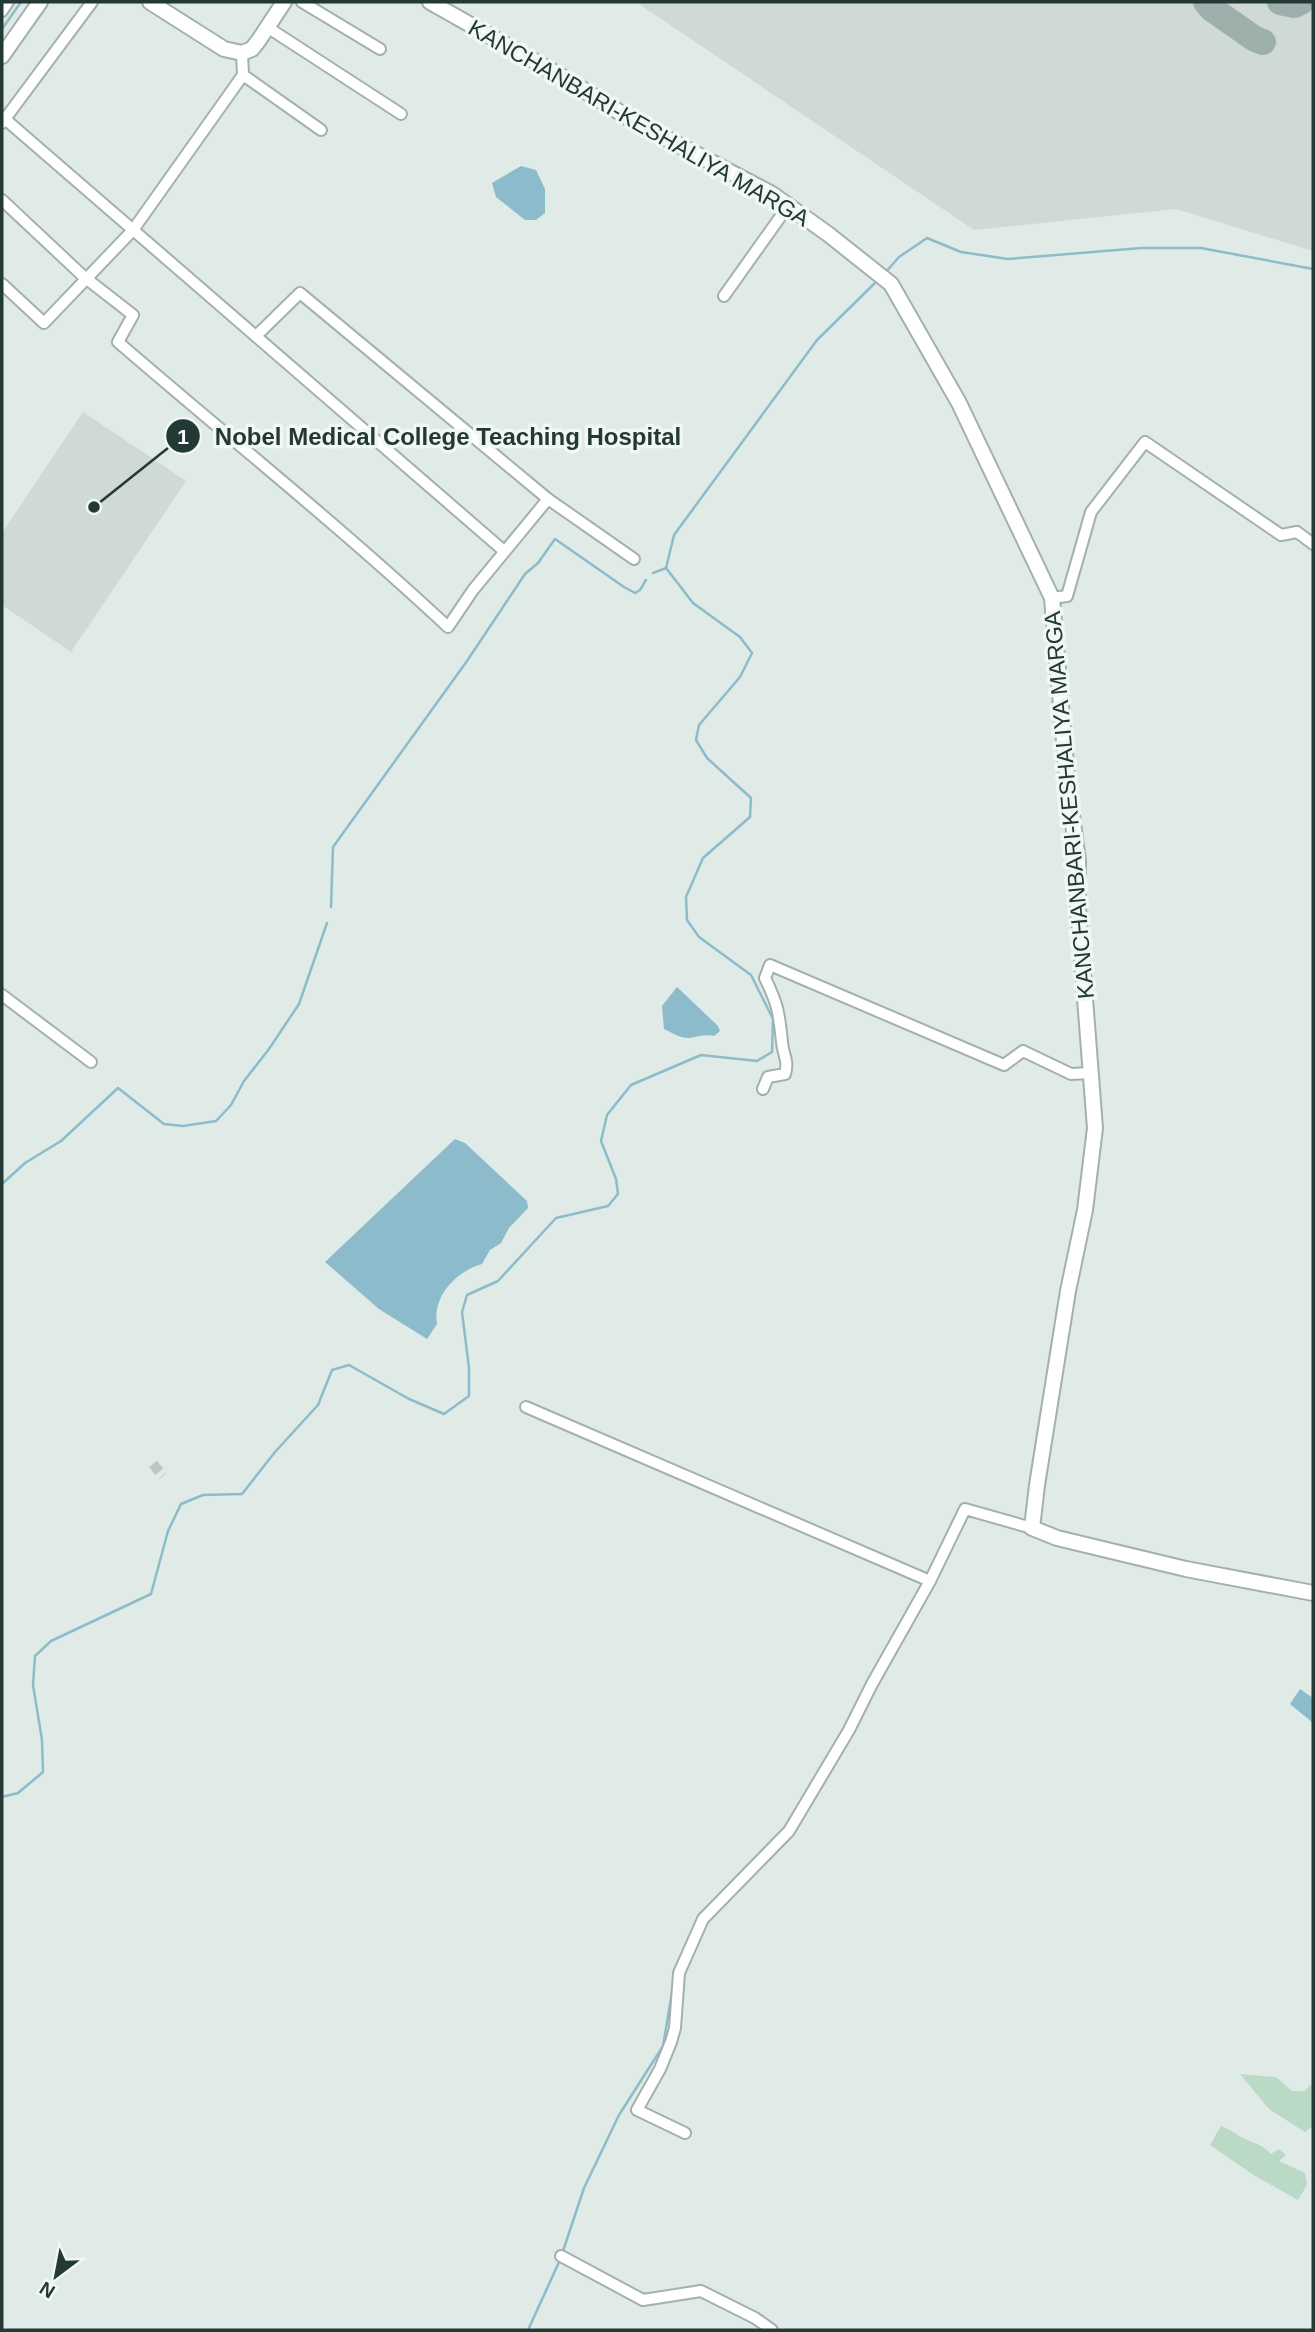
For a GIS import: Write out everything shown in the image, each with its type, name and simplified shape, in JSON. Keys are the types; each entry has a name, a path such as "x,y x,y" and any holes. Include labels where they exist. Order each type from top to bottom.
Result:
{"street":[{"path":"2,11 8,2"},
{"path":"2,56 40,2"},
{"path":"92,2 3,121 504,551"},
{"path":"150,2 224,49 242,53 251,49 284,2"},
{"path":"302,2 380,49"},
{"name":"KANCHANBARI-KESHALIYA MARGA","path":"430,2 561,76 638,124 733,172 788,205 891,284 960,403 1052,598 1066,765 1078,861 1078,908 1094,1128 1085,1210 1068,1291 1032,1528"},
{"path":"267,27 401,114"},
{"path":"2,284 44,323 133,230 243,75 242,53"},
{"path":"243,75 321,130"},
{"path":"2,200 86,278 133,315 118,342 386,569 448,627 473,590 548,499"},
{"path":"724,296 788,205"},
{"path":"256,336 300,293 548,499 634,559"},
{"path":"1052,598 1068,596 1091,512 1145,442 1281,535 1297,533 1313,544"},
{"path":"763,1089 768,1077 785,1074 788,1062 782,1045 779,1006 765,978 770,965 1004,1065 1023,1051 1071,1074 1090,1073"},
{"path":"2,995 91,1062"},
{"path":"526,1407 930,1581"},
{"path":"685,2133 637,2110 660,2069 671,2042 675,2028 679,1973 703,1919 789,1831 838,1751 930,1581 965,1509 1057,1538 1173,1566 1313,1593"},
{"path":"561,2256 643,2300 701,2291 755,2318 772,2330"}],"shaded area":[{"path":"636,2 1313,2 1313,251 1176,209 974,230"},
{"path":"83,412 186,481 71,652 2,605 2,533"}],"green space":[{"path":"1240,2074 1276,2077 1292,2091 1304,2091 1313,2083 1313,2126 1305,2132 1269,2109"},
{"path":"1221,2126 1271,2154 1279,2149 1286,2155 1279,2161 1305,2173 1307,2185 1298,2200 1255,2176 1210,2145"}],"water":[{"path":"521,166 536,170 545,189 545,213 536,220 525,220 496,197 492,183"},
{"path":"677,987 720,1031 714,1036 689,1038 664,1029 662,1006"},
{"path":"455,1139 465,1143 527,1201 528,1208 509,1228 501,1243 490,1250 482,1264 464,1272 448,1286 438,1304 437,1324 427,1339 379,1309 325,1262"},
{"path":"1300,1689 1313,1698 1313,1723 1290,1704"}],"waterway":[{"path":"2,29 21,2"},
{"path":"885,273 899,257 927,238 961,252 1008,259 1141,248 1201,248 1313,269"},
{"path":"2,1797 18,1793 43,1772 42,1740 33,1685 35,1656 51,1641 151,1594 168,1531 181,1504 203,1495 242,1494 275,1452 318,1405 332,1370 349,1365 409,1399 444,1414 469,1396 469,1368 462,1312 467,1295 498,1281 556,1218 608,1206 618,1194 616,1179 601,1141 607,1115 631,1085 701,1055 757,1061 772,1052 773,1019 751,975 699,937 687,920 686,897 703,858 750,817 751,798 707,758 696,740 699,725 740,677 752,653 740,637 693,603 666,568 674,535 817,340 878,280"},
{"path":"331,907 333,847 467,661 525,574 538,563 555,539 635,593 646,580"},
{"path":"653,573 666,568"},
{"path":"2,1184 25,1163 61,1141 118,1088 164,1124 183,1126 216,1121 231,1105 244,1081 299,1004 327,923"},
{"path":"562,2254 584,2188 619,2115 663,2046 674,1981"},
{"path":"528,2330 560,2260"}],"taxiway":[{"path":"1206,2 1212,9 1263,42"},
{"path":"1280,2 1294,5 1301,2"}],"tunnel":[{"path":"153,1464 163,1476"}],"place":[{"name":"Nobel Medical College Teaching Hospital","path":"94,507"}]}
